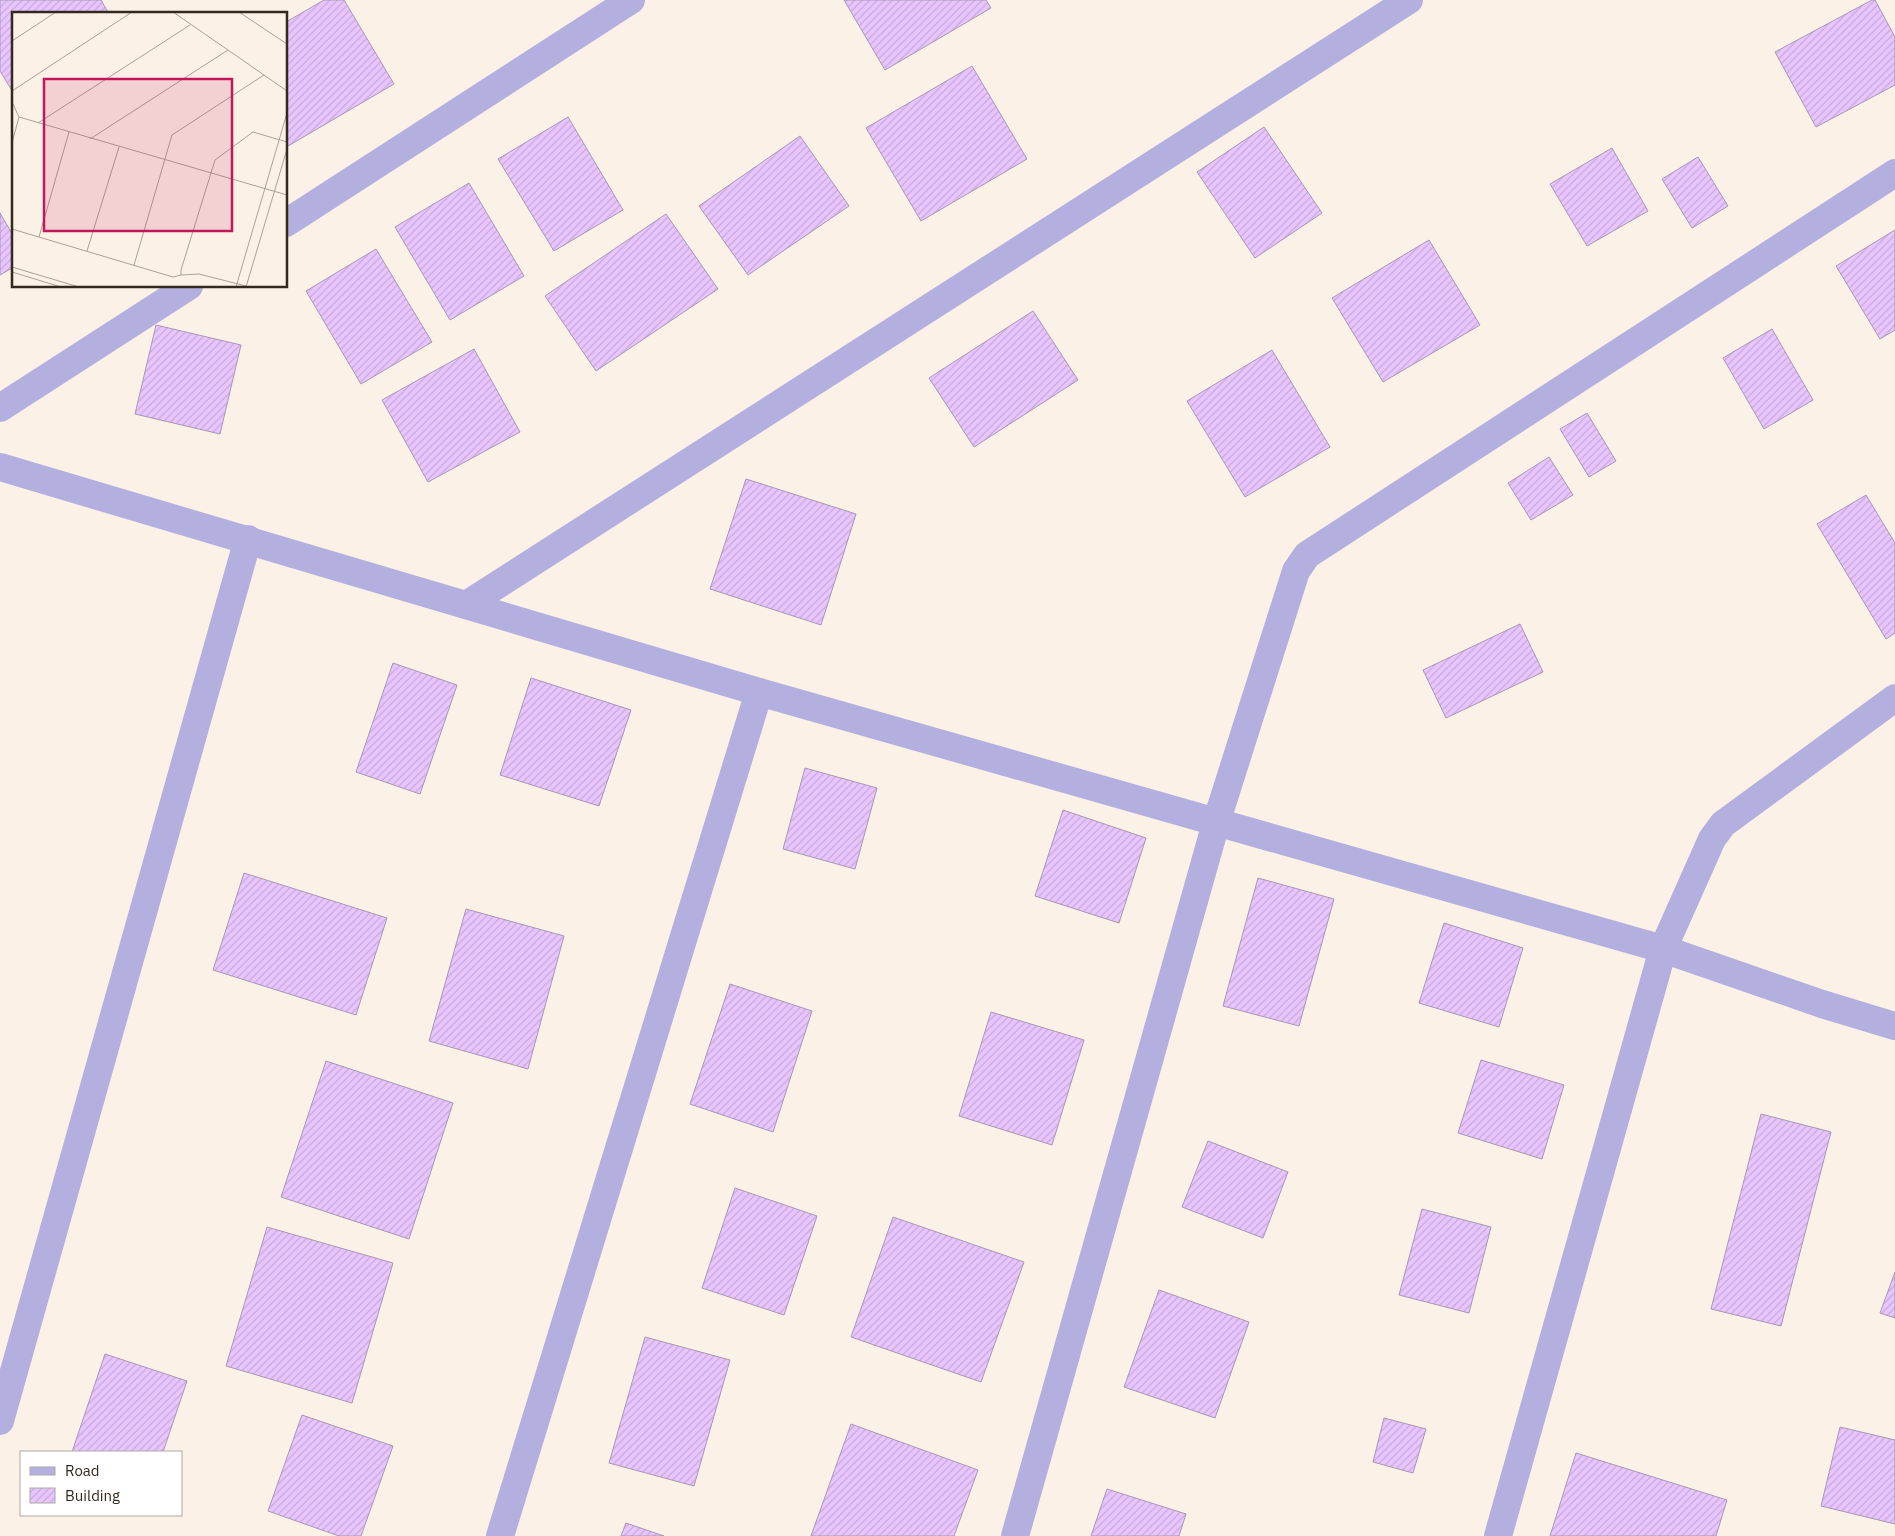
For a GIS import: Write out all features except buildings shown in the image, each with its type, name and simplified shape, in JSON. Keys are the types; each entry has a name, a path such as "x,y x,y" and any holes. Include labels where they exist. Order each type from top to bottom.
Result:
{"street":[{"path":"288,222 631,0"},
{"path":"466,605 1409,0"},
{"path":"1015,1536 1216,823 1296,571 1307,555 1895,173"},
{"path":"0,408 186,288"},
{"path":"0,467 759,692 1663,949 1822,1004 1895,1026"},
{"path":"0,1421 248,539"},
{"path":"500,1536 759,692"},
{"path":"1498,1536 1663,949 1712,839 1723,824 1895,698"}]}
